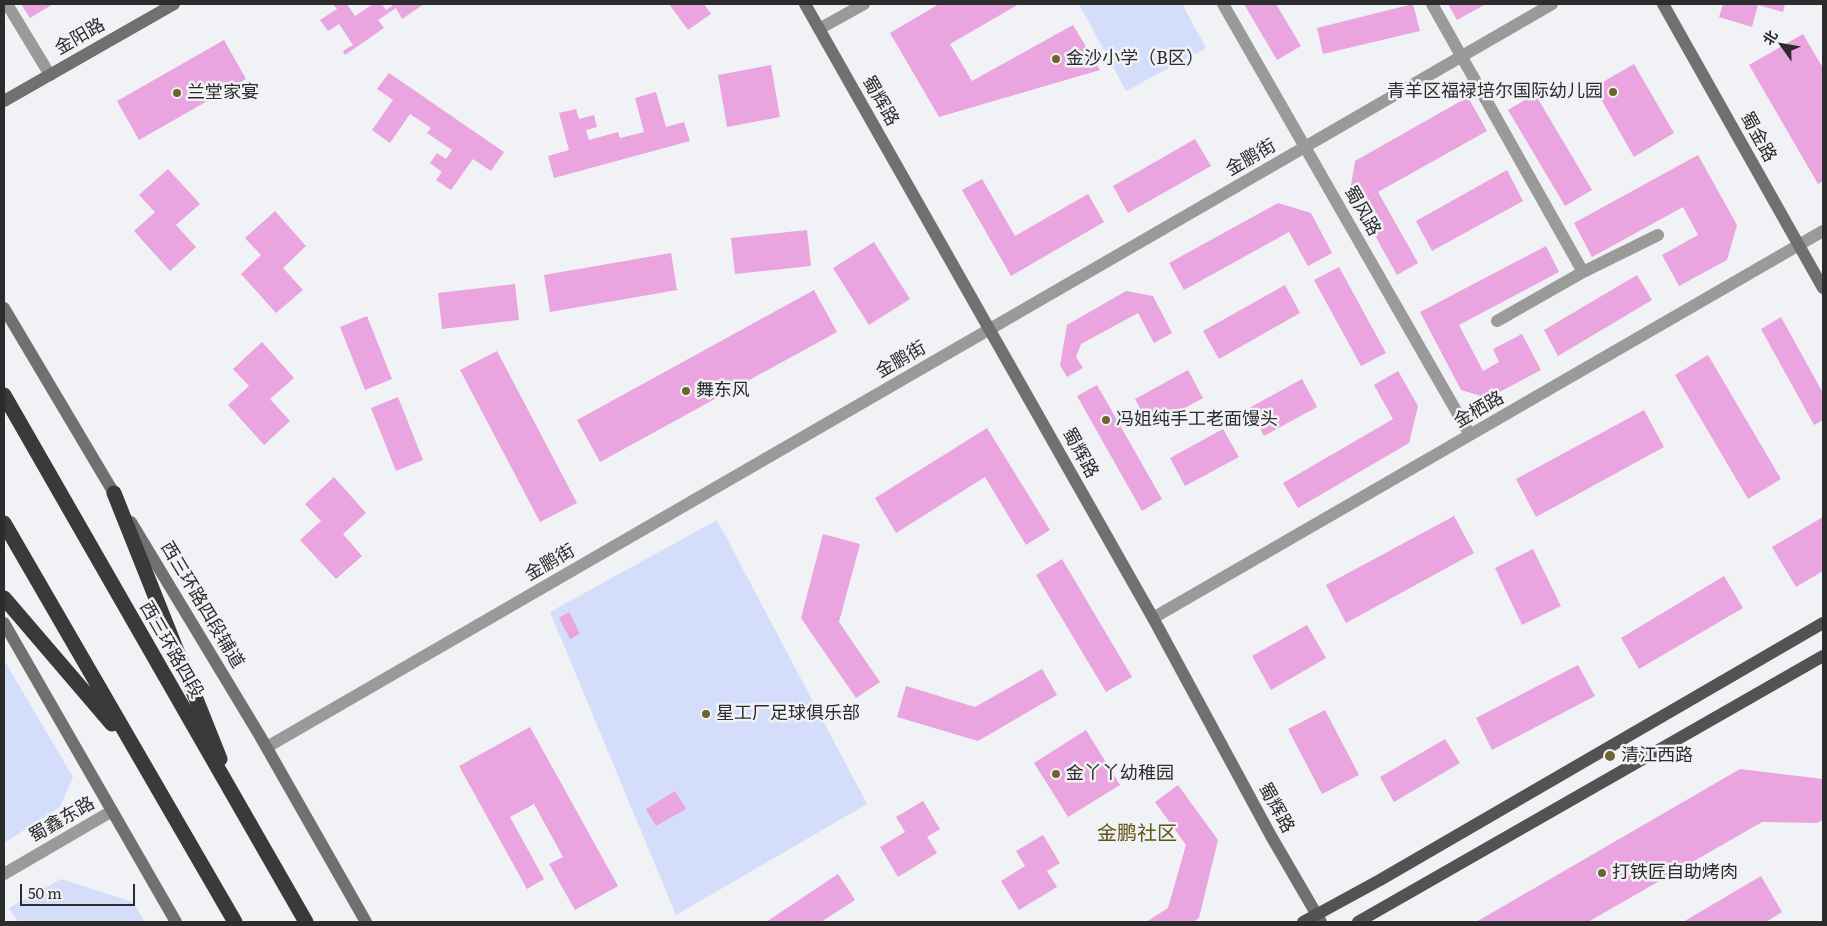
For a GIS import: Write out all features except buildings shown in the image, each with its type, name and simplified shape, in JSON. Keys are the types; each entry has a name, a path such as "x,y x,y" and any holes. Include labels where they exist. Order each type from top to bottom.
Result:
{"highway":[{"name":"西三环路四段","path":"4,395 241,812 306,922"},
{"path":"114,493 241,812"},
{"path":"4,523 235,922"},
{"path":"4,598 137,752"}],"main road":[{"name":"金阳路","path":"4,101 174,4"},
{"name":"蜀辉路","path":"805,4 1153,618 1271,836 1319,918"},
{"name":"蜀金路","path":"1663,4 1823,288"},
{"name":"西三环路四段辅道","path":"4,308 267,747 366,922"},
{"path":"4,623 176,922"},
{"path":"1303,922 1319,918 1380,880 1823,623"},
{"path":"1358,922 1823,656"}],"street":[{"path":"7,4 50,75"},
{"path":"819,29 864,4"},
{"name":"蜀风路","path":"1224,4 1470,435"},
{"path":"1432,4 1583,272"},
{"name":"金鹏街","path":"267,747 1552,4"},
{"name":"金栖路","path":"1153,618 1823,231"},
{"path":"1497,321 1583,272 1658,235"},
{"name":"蜀鑫东路","path":"4,874 112,811"}],"shaded area":[{"path":"1079,4 1182,4 1206,48 1126,91"},
{"name":"星工厂足球俱乐部","path":"717,520 867,804 676,915 550,612"},
{"path":"4,660 73,777 60,807 4,843"},
{"path":"61,879 133,902 145,922 18,922 9,908"}],"place":[{"name":"金沙小学（B区）","path":"1056,59"},
{"name":"青羊区福禄培尔国际幼儿园","path":"1613,92"},
{"name":"兰堂家宴","path":"177,93"},
{"name":"舞东风","path":"686,391"},
{"name":"冯姐纯手工老面馒头","path":"1106,420"},
{"name":"星工厂足球俱乐部","path":"706,714"},
{"name":"清江西路","path":"1610,756"},
{"name":"金丫丫幼稚园","path":"1056,774"},
{"name":"打铁匠自助烤肉","path":"1602,873"}],"district":[{"name":"金鹏社区","path":"1137,834"}]}
